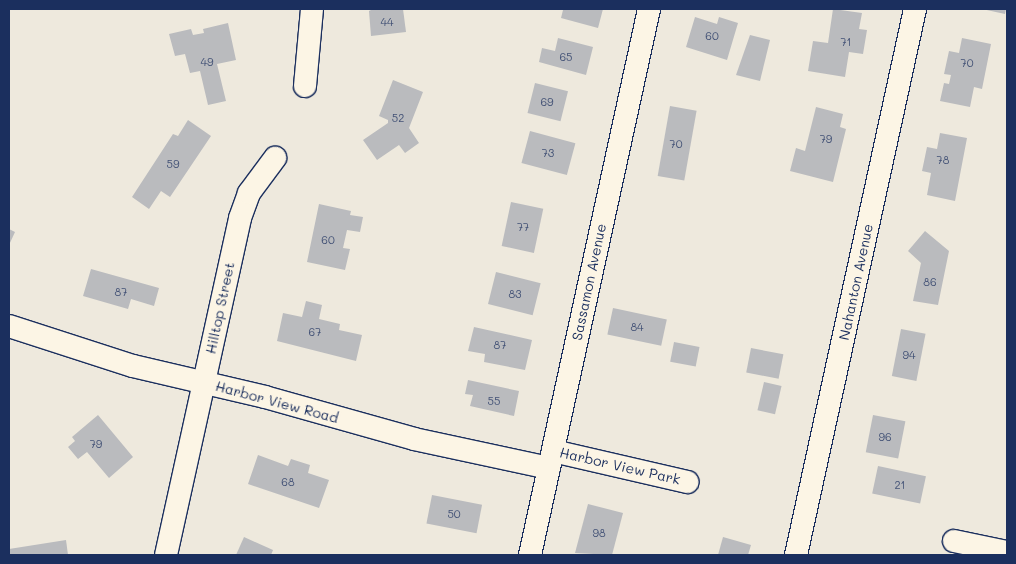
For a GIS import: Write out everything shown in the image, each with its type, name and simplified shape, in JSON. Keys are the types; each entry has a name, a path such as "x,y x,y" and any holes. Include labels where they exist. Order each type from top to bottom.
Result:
{"street":[{"path":"305,86 312,9"},
{"name":"Sassamon Avenue","path":"530,555 649,9"},
{"name":"Nahanton Avenue","path":"796,555 915,9"},
{"name":"Hilltop Street","path":"166,555 240,218 248,193 275,158"},
{"name":"Harbor View Road","path":"9,326 84,353 414,439 551,459"},
{"name":"Harbor View Park","path":"551,459 687,482"},
{"path":"954,541 1007,552"}],"building":[{"path":"373,9 403,9 406,32 371,36 369,11"},
{"path":"559,9 603,9 598,28 561,18 563,10"},
{"path":"833,9 862,13 859,29 867,30 863,54 849,52 845,77 808,71 813,41 828,43"},
{"path":"982,9 1006,9 1005,14"},
{"path":"695,17 717,24 719,17 738,23 727,60 686,47"},
{"path":"228,23 236,60 217,64 226,101 208,105 200,71 190,73 185,54 175,56 169,34 191,29 193,35 204,33 203,29"},
{"path":"750,35 770,40 760,81 736,75"},
{"path":"558,38 593,47 586,75 539,62 542,48 555,51"},
{"path":"962,38 991,44 982,89 974,87 970,107 940,101 944,83 949,84 951,75 944,74 949,51 959,53"},
{"path":"393,80 423,92 409,128 419,143 405,153 399,145 377,160 363,140 388,123 388,120 379,116"},
{"path":"535,83 568,91 560,121 528,113"},
{"path":"670,106 697,111 684,181 658,176"},
{"path":"816,107 843,114 840,127 846,129 833,182 790,171 796,148 805,151"},
{"path":"188,120 211,136 170,197 161,191 149,209 132,197 173,134 178,136"},
{"path":"530,131 575,143 567,175 521,163"},
{"path":"940,133 967,138 955,201 927,195 931,173 922,171 927,147 937,149"},
{"path":"511,202 543,209 534,253 502,246"},
{"path":"319,204 351,211 350,215 363,217 360,232 347,230 343,248 350,249 345,270 307,262"},
{"path":"9,229 15,232 9,245"},
{"path":"925,231 949,251 938,305 913,301 921,263 908,251"},
{"path":"91,269 159,288 154,306 131,299 128,309 83,296"},
{"path":"496,272 541,283 533,315 488,304"},
{"path":"306,301 322,305 319,319 340,324 339,330 362,335 356,361 277,341 283,313 302,317"},
{"path":"613,308 667,319 661,346 607,334"},
{"path":"474,327 532,340 525,370 484,362 485,354 468,351"},
{"path":"901,329 926,334 916,381 892,376"},
{"path":"674,342 700,347 696,367 670,362"},
{"path":"751,348 783,354 779,379 746,373"},
{"path":"468,380 519,391 514,416 470,406 473,395 465,394"},
{"path":"764,382 782,386 775,414 757,410"},
{"path":"98,415 133,457 109,478 87,452 78,459 68,447 75,441 72,437"},
{"path":"873,415 905,421 898,459 866,452"},
{"path":"258,455 288,466 291,459 310,465 308,473 329,480 319,508 248,484"},
{"path":"878,466 926,476 920,504 872,493"},
{"path":"432,495 482,505 477,533 426,523"},
{"path":"588,504 623,513 612,555 575,553"},
{"path":"244,537 273,550 271,555 236,555"},
{"path":"723,537 751,545 748,555 718,555"},
{"path":"66,540 68,555 9,555 9,549"}]}
